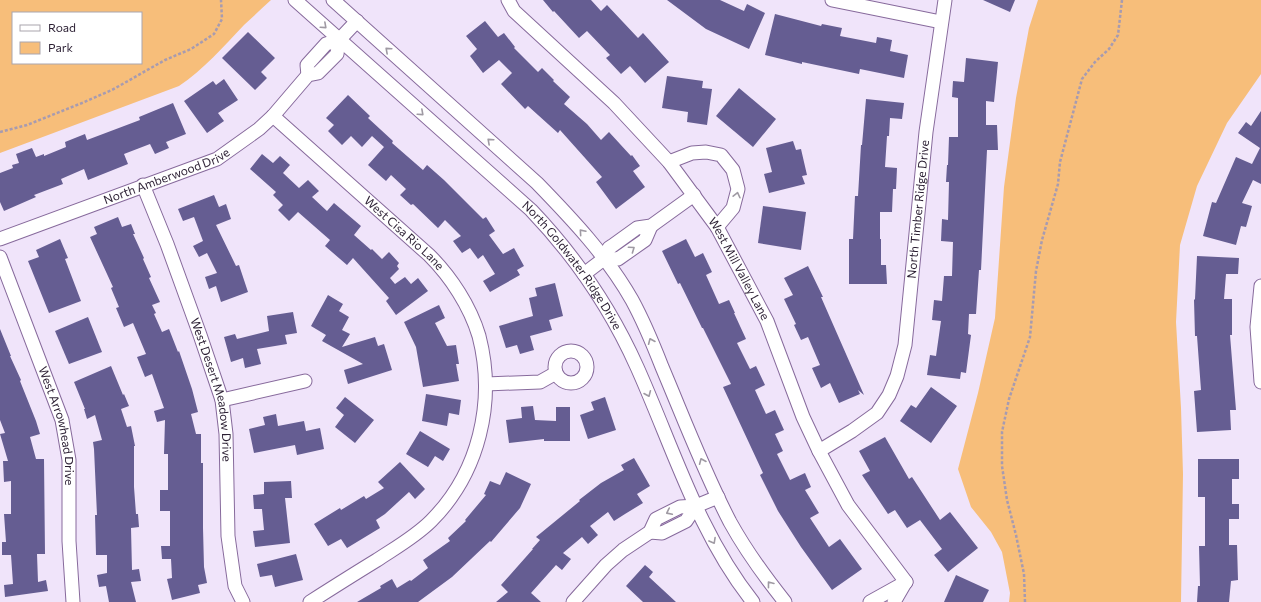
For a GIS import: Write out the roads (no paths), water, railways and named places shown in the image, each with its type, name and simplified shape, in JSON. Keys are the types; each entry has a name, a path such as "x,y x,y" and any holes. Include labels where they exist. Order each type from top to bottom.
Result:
{"street":[{"name":"North Goldwater Ridge Drive","path":"295,0 531,210 547,227 584,274 606,308 637,367 712,541 742,588 753,602"},
{"path":"333,0 537,183 562,208 605,258 632,300 646,329 718,497 731,523 756,565 785,602"},
{"name":"West Mill Valley Lane","path":"508,0 514,12 614,102 669,162 717,227 767,321 803,417 819,451 848,505 906,582"},
{"path":"832,0 941,22"},
{"name":"North Timber Ridge Drive","path":"819,451 852,431 877,413 889,395 897,376 905,345 926,132 945,0"},
{"name":"North Amberwood Drive","path":"0,239 143,185 217,159 259,129 273,116 280,106 308,76 318,73 337,54 339,40 357,22"},
{"name":"West Cisa Rio Lane","path":"273,116 429,254 442,268 469,312 478,335 486,384 482,426 476,449 468,469 444,506 430,522 413,536 310,602"},
{"path":"669,162 692,153 706,152 721,155 733,170 738,189 733,208 717,227"},
{"name":"West Desert Meadow Drive","path":"143,185 168,244 222,400 226,434 228,536 235,586 243,602"},
{"path":"584,274 605,258 618,259 645,240 651,226 694,195"},
{"name":"West Arrowhead Drive","path":"0,257 62,420 69,460 69,541 72,602"},
{"path":"1261,286 1257,327 1261,382"},
{"path":"486,384 540,382 556,373"},
{"path":"222,400 305,381"},
{"path":"577,601 606,565 623,550 650,532 662,533 686,521 696,506 718,497"},
{"path":"870,602 906,582"},
{"path":"894,602 906,582"}]}
